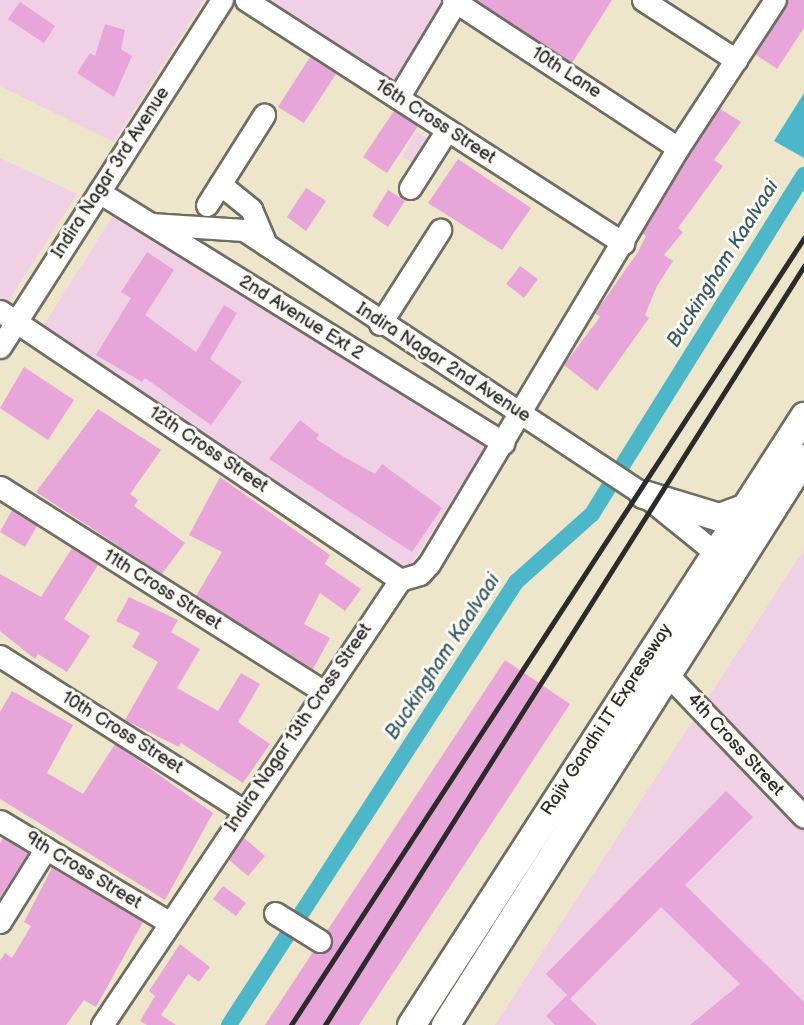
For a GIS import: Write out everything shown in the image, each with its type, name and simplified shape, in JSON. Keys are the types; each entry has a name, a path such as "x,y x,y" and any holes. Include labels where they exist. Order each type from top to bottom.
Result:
{"main road":[{"name":"Rajiv Gandhi IT Expressway","path":"445,1025 666,673 724,560 744,508 804,416"},
{"name":"Rajiv Gandhi IT Expressway","path":"411,1025 724,560 804,458"},
{"path":"643,494 719,517 744,508"}],"street":[{"name":"Indira Nagar 3rd Avenue","path":"0,347 8,316 99,192 222,0"},
{"name":"16th Cross Street","path":"246,0 623,243"},
{"path":"643,0 736,60"},
{"name":"Indira Nagar 13th Cross Street","path":"102,1025 167,921 400,580 412,578 429,564 504,443 520,411 678,148 775,0"},
{"path":"398,98 455,1"},
{"name":"10th Lane","path":"455,1 678,148"},
{"path":"207,205 264,115"},
{"path":"410,188 447,129"},
{"path":"220,184 251,209 266,245"},
{"name":"2nd Avenue Ext 2","path":"99,192 504,443"},
{"name":"Indira Nagar 2nd Avenue","path":"151,224 244,230 380,324 520,411 643,494 724,560"},
{"path":"380,324 440,230"},
{"name":"12th Cross Street","path":"8,316 400,580"},
{"name":"11th Cross Street","path":"0,487 324,693"},
{"name":"10th Cross Street","path":"0,656 243,810"},
{"name":"4th Cross Street","path":"666,673 804,817"},
{"name":"9th Cross Street","path":"0,821 167,921"},
{"path":"0,922 46,848"},
{"path":"275,913 320,941"}],"shaded area":[{"path":"0,0 204,0 114,142 0,86"},
{"path":"254,0 440,0 444,2 391,86"},
{"path":"416,132 444,147 430,173 402,157"},
{"path":"0,158 77,194 0,314"},
{"path":"116,211 489,441 404,576 37,336"},
{"path":"804,550 804,1025 495,1025"}],"water":[{"path":"804,93 804,158 774,141"}],"building":[{"path":"476,0 612,0 572,63"},
{"path":"788,0 804,0 804,28 777,69 755,54"},
{"path":"20,2 55,26 44,43 8,19"},
{"path":"105,24 125,30 121,49 132,56 114,97 77,73 90,53 95,56"},
{"path":"310,57 336,74 304,123 278,107"},
{"path":"719,108 741,122 714,160 723,166 678,228 683,232 664,255 673,261 657,286 645,315 649,318 597,391 564,365 600,317 595,313 638,252 646,236 642,233"},
{"path":"394,111 418,126 387,173 363,157"},
{"path":"458,159 531,208 502,250 428,203"},
{"path":"306,188 326,201 306,231 287,217"},
{"path":"388,190 405,201 388,227 372,216"},
{"path":"147,252 174,270 145,315 196,352 224,305 237,313 210,359 242,382 211,425 145,378 142,382 96,355 131,298 121,292"},
{"path":"520,266 538,279 524,298 506,284"},
{"path":"24,367 74,400 48,440 0,408"},
{"path":"98,409 161,450 130,494 138,500 134,506 185,543 162,574 36,492"},
{"path":"300,420 319,435 316,439 344,457 375,474 382,464 442,508 412,552 269,459"},
{"path":"220,477 330,555 325,564 361,589 345,611 320,593 304,624 330,638 313,669 196,596 222,552 189,535"},
{"path":"12,510 37,526 25,547 0,532"},
{"path":"72,548 98,565 64,619 90,636 67,672 38,654 35,659 0,631 0,574 41,597"},
{"path":"129,597 178,620 171,632 200,649 177,688 218,711 241,673 260,684 238,722 270,744 243,783 181,743 179,747 125,720 158,662 132,647 140,633 116,621"},
{"path":"505,660 570,704 359,1025 265,1025 313,952 330,948 327,931"},
{"path":"12,691 73,725 47,773 83,794 115,744 213,813 165,900 0,799 0,712"},
{"path":"726,791 753,817 685,885 804,1002 804,1025 690,1025 740,984 661,907 570,999 597,1025 555,1025 546,1016 567,995 546,974"},
{"path":"243,837 265,856 248,876 228,859"},
{"path":"3,838 28,853 0,898 0,844"},
{"path":"52,868 143,922 96,1007 84,1000 66,1025 0,1025 0,961 5,953 12,958 31,926 24,922"},
{"path":"223,886 246,903 236,916 213,899"},
{"path":"180,944 210,967 199,982 188,974 161,1015 176,1025 147,1025 140,1021 155,996 149,991"}],"waterway":[{"name":"Buckingham Kaalvaai","path":"229,1025 516,582 592,514 804,175"}],"railway":[{"path":"291,1025 804,238"},
{"path":"325,1025 804,266"}]}
